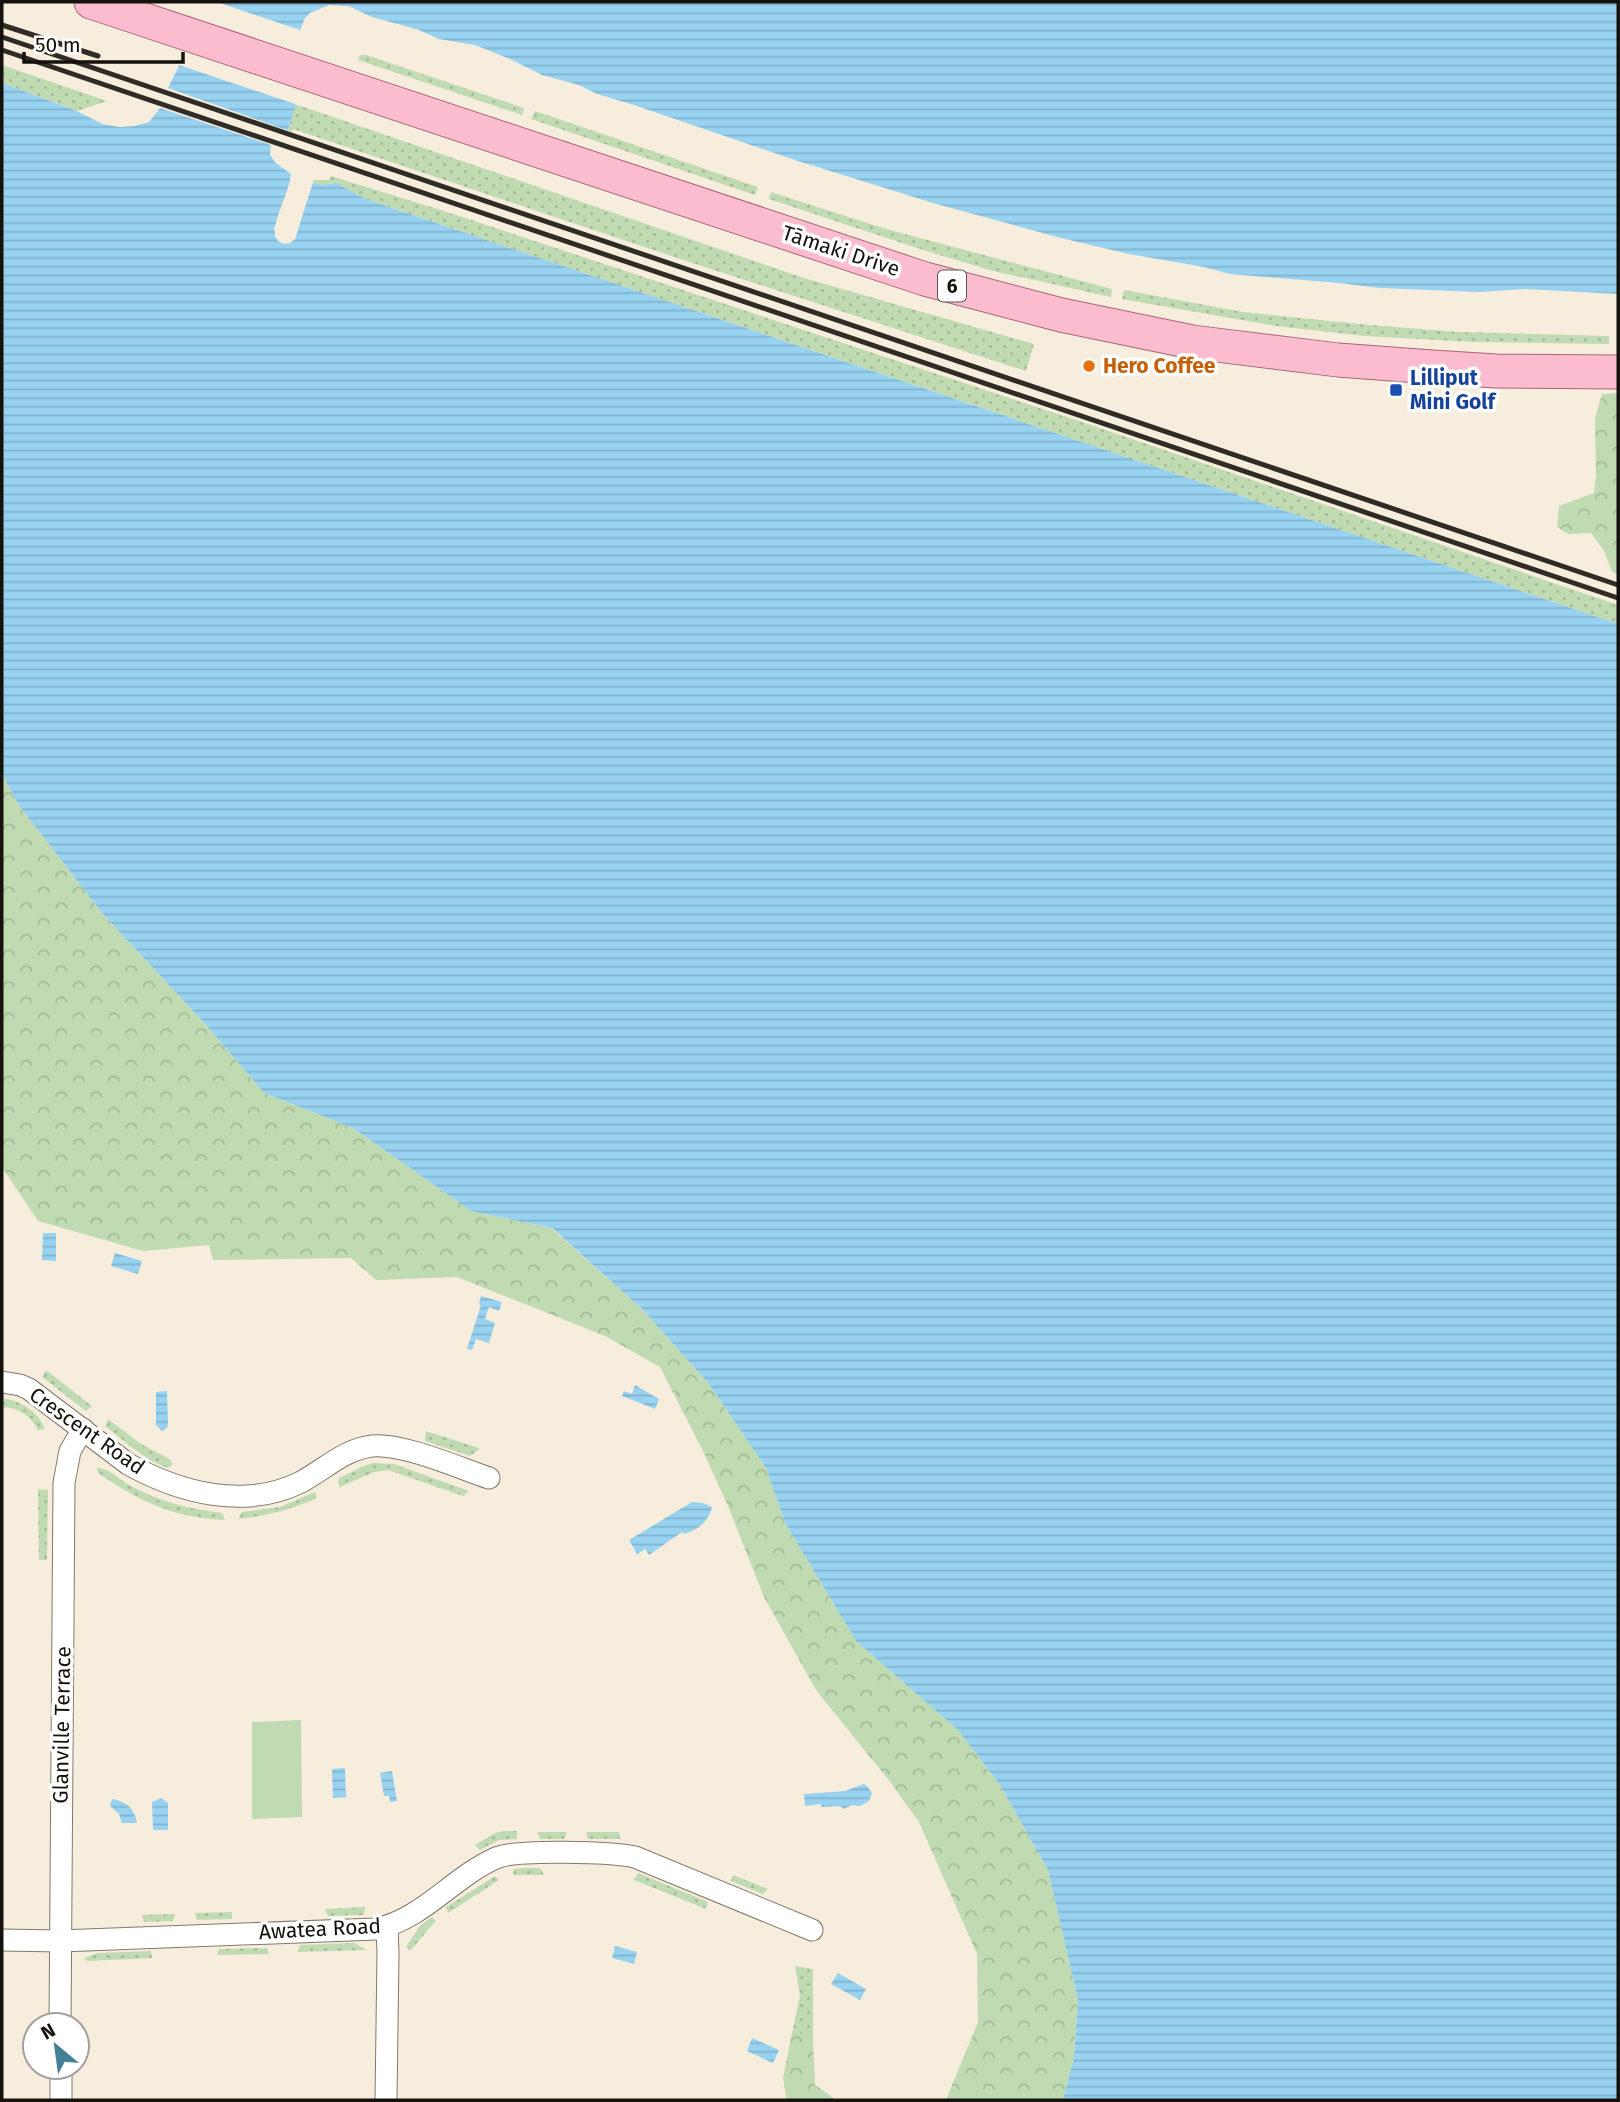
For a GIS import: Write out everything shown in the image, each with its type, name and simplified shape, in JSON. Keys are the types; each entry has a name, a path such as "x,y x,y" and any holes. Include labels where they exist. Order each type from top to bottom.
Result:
{"main road":[{"name":"Tāmaki Drive","path":"91,2 925,279 1061,315 1192,342 1338,360 1496,371 1618,372"}],"street":[{"name":"Crescent Road","path":"2,1382 29,1389 128,1464 143,1472 190,1490 220,1496 256,1495 286,1488 349,1452 375,1446 401,1448 489,1478"},
{"name":"Glanville Terrace","path":"61,2011 64,1483 70,1451 83,1429"},
{"name":"Awatea Road","path":"2,1940 60,1941 387,1927 414,1913 497,1857 516,1853 618,1854 645,1860 812,1930"},
{"path":"386,2100 387,1927"},
{"path":"61,2081 61,2100"}],"green space":[{"path":"360,55 524,108 522,115 358,60"},
{"path":"2,65 107,101 77,111 2,83"},
{"path":"295,104 804,278 1034,344 1026,371 677,258 293,129 292,132 288,131"},
{"path":"535,111 758,187 755,195 531,119"},
{"path":"331,176 1094,426 1618,605 1618,624 366,199 336,183 321,185 312,182 329,180"},
{"path":"771,192 886,229 1112,289 1111,297 993,271 920,249 769,199"},
{"path":"1124,290 1243,312 1459,332 1609,336 1609,344 1475,342 1365,336 1276,326 1122,299"},
{"path":"1618,393 1618,574 1612,572 1604,551 1591,533 1568,534 1557,527 1559,506 1594,493 1595,418 1602,394"},
{"path":"2,774 18,804 102,913 206,1025 264,1093 353,1128 471,1211 551,1228 642,1309 709,1384 766,1468 785,1523 856,1641 958,1730 1000,1785 1048,1870 1078,2000 1074,2057 1063,2100 946,2100 978,2022 977,1954 919,1822 816,1690 764,1597 728,1506 660,1367 605,1336 457,1277 376,1280 351,1258 213,1260 209,1245 143,1251 38,1221 2,1167"},
{"path":"46,1370 92,1406 86,1411 42,1377"},
{"path":"2,1398 28,1408 38,1417 45,1429 38,1430 32,1420 19,1411 2,1407"},
{"path":"108,1419 173,1464 168,1468 143,1455 105,1426"},
{"path":"426,1431 479,1449 470,1456 425,1441"},
{"path":"373,1463 394,1464 469,1491 463,1496 388,1470 374,1472 340,1487 339,1478"},
{"path":"97,1468 106,1470 142,1492 164,1501 222,1513 225,1520 189,1516 143,1500 98,1473"},
{"path":"38,1489 48,1490 47,1560 39,1560"},
{"path":"315,1492 317,1498 298,1506 238,1519 242,1512 280,1507"},
{"path":"301,1720 302,1817 252,1819 252,1722"},
{"path":"517,1831 517,1839 499,1840 480,1850 475,1845 495,1833"},
{"path":"537,1832 567,1832 564,1839 540,1839"},
{"path":"586,1832 619,1832 620,1839 588,1839"},
{"path":"540,1868 544,1875 513,1875 514,1869"},
{"path":"638,1873 708,1902 706,1909 634,1880"},
{"path":"733,1875 768,1889 763,1894 731,1881"},
{"path":"495,1876 499,1880 448,1913 446,1907"},
{"path":"365,1907 364,1915 328,1916 325,1909"},
{"path":"232,1912 232,1919 197,1920 195,1913"},
{"path":"175,1914 173,1921 144,1922 142,1915"},
{"path":"432,1917 436,1921 410,1950 406,1947 420,1926"},
{"path":"354,1943 367,1950 298,1952 300,1945"},
{"path":"267,1948 269,1954 217,1955 219,1949"},
{"path":"151,1951 152,1958 87,1961 84,1958 98,1953"},
{"path":"795,1966 813,1969 815,2085 836,2100 787,2100 783,2078 800,1995"},
{"path":"808,2031 813,2041 815,2085 836,2100 787,2100 784,2085 791,2037"}],"water":[{"path":"194,2 1618,2 1618,311 1231,289 635,119 330,27 316,38 288,130 292,132 272,146 270,154 275,162 291,174 275,229 275,237 284,244 295,239 312,182 321,185 336,183 366,199 1618,624 1618,2100 1063,2100 1074,2057 1078,2000 1048,1870 1000,1785 958,1730 856,1641 785,1523 766,1468 709,1384 642,1309 552,1228 471,1211 353,1128 264,1093 206,1025 102,913 18,804 2,774 2,83 77,111 103,124 121,127 148,122 178,68"},
{"path":"43,1233 56,1233 56,1261 42,1260"},
{"path":"115,1253 142,1261 138,1274 111,1266"},
{"path":"481,1296 502,1302 499,1311 489,1307 485,1319 495,1323 489,1343 476,1339 472,1350 467,1349 481,1305"},
{"path":"635,1385 659,1399 655,1409 622,1396 624,1391 632,1394"},
{"path":"167,1391 168,1425 162,1431 156,1425 156,1392"},
{"path":"692,1502 712,1507 702,1524 684,1534 682,1532 649,1555 645,1549 637,1554 629,1540"},
{"path":"345,1768 346,1797 333,1798 332,1769"},
{"path":"392,1771 397,1801 390,1802 389,1796 384,1796 380,1773"},
{"path":"864,1784 872,1793 869,1801 860,1806 852,1805 844,1809 840,1806 821,1807 821,1804 805,1806 804,1794 845,1791"},
{"path":"161,1798 168,1803 168,1830 153,1830 152,1802"},
{"path":"112,1799 129,1807 137,1823 122,1823 119,1814 110,1806"},
{"path":"615,1946 637,1952 634,1964 612,1958"},
{"path":"838,1973 866,1989 860,2000 831,1984"},
{"path":"752,2038 779,2050 773,2063 747,2051"}],"pier":[{"path":"190,2 217,2 300,30 310,13 329,5 348,6 372,17 419,30 439,39 475,45 542,75 579,85 597,94 798,161 933,203 1129,254 1230,274 1380,288 1479,292 1525,289 1618,294 1618,315 1533,316 1367,310 1231,292 1044,256 885,209 634,122 339,31 331,31 319,40 298,105 179,65 168,88 292,132 284,154 274,150 278,160 295,173 278,229 280,238 284,240 292,237 309,181 314,179 295,239 284,244 278,241 274,229 291,174 275,162 270,154 271,145 160,108 149,122 120,127 103,124 77,111 121,123 147,119 154,111 175,67"}],"railway":[{"path":"2,25 98,56"},
{"path":"2,37 1618,585"},
{"path":"2,50 1618,598"}],"place":[{"name":"Hero Coffee","path":"1089,366"},
{"name":"Lilliput Mini Golf","path":"1396,390"}]}
